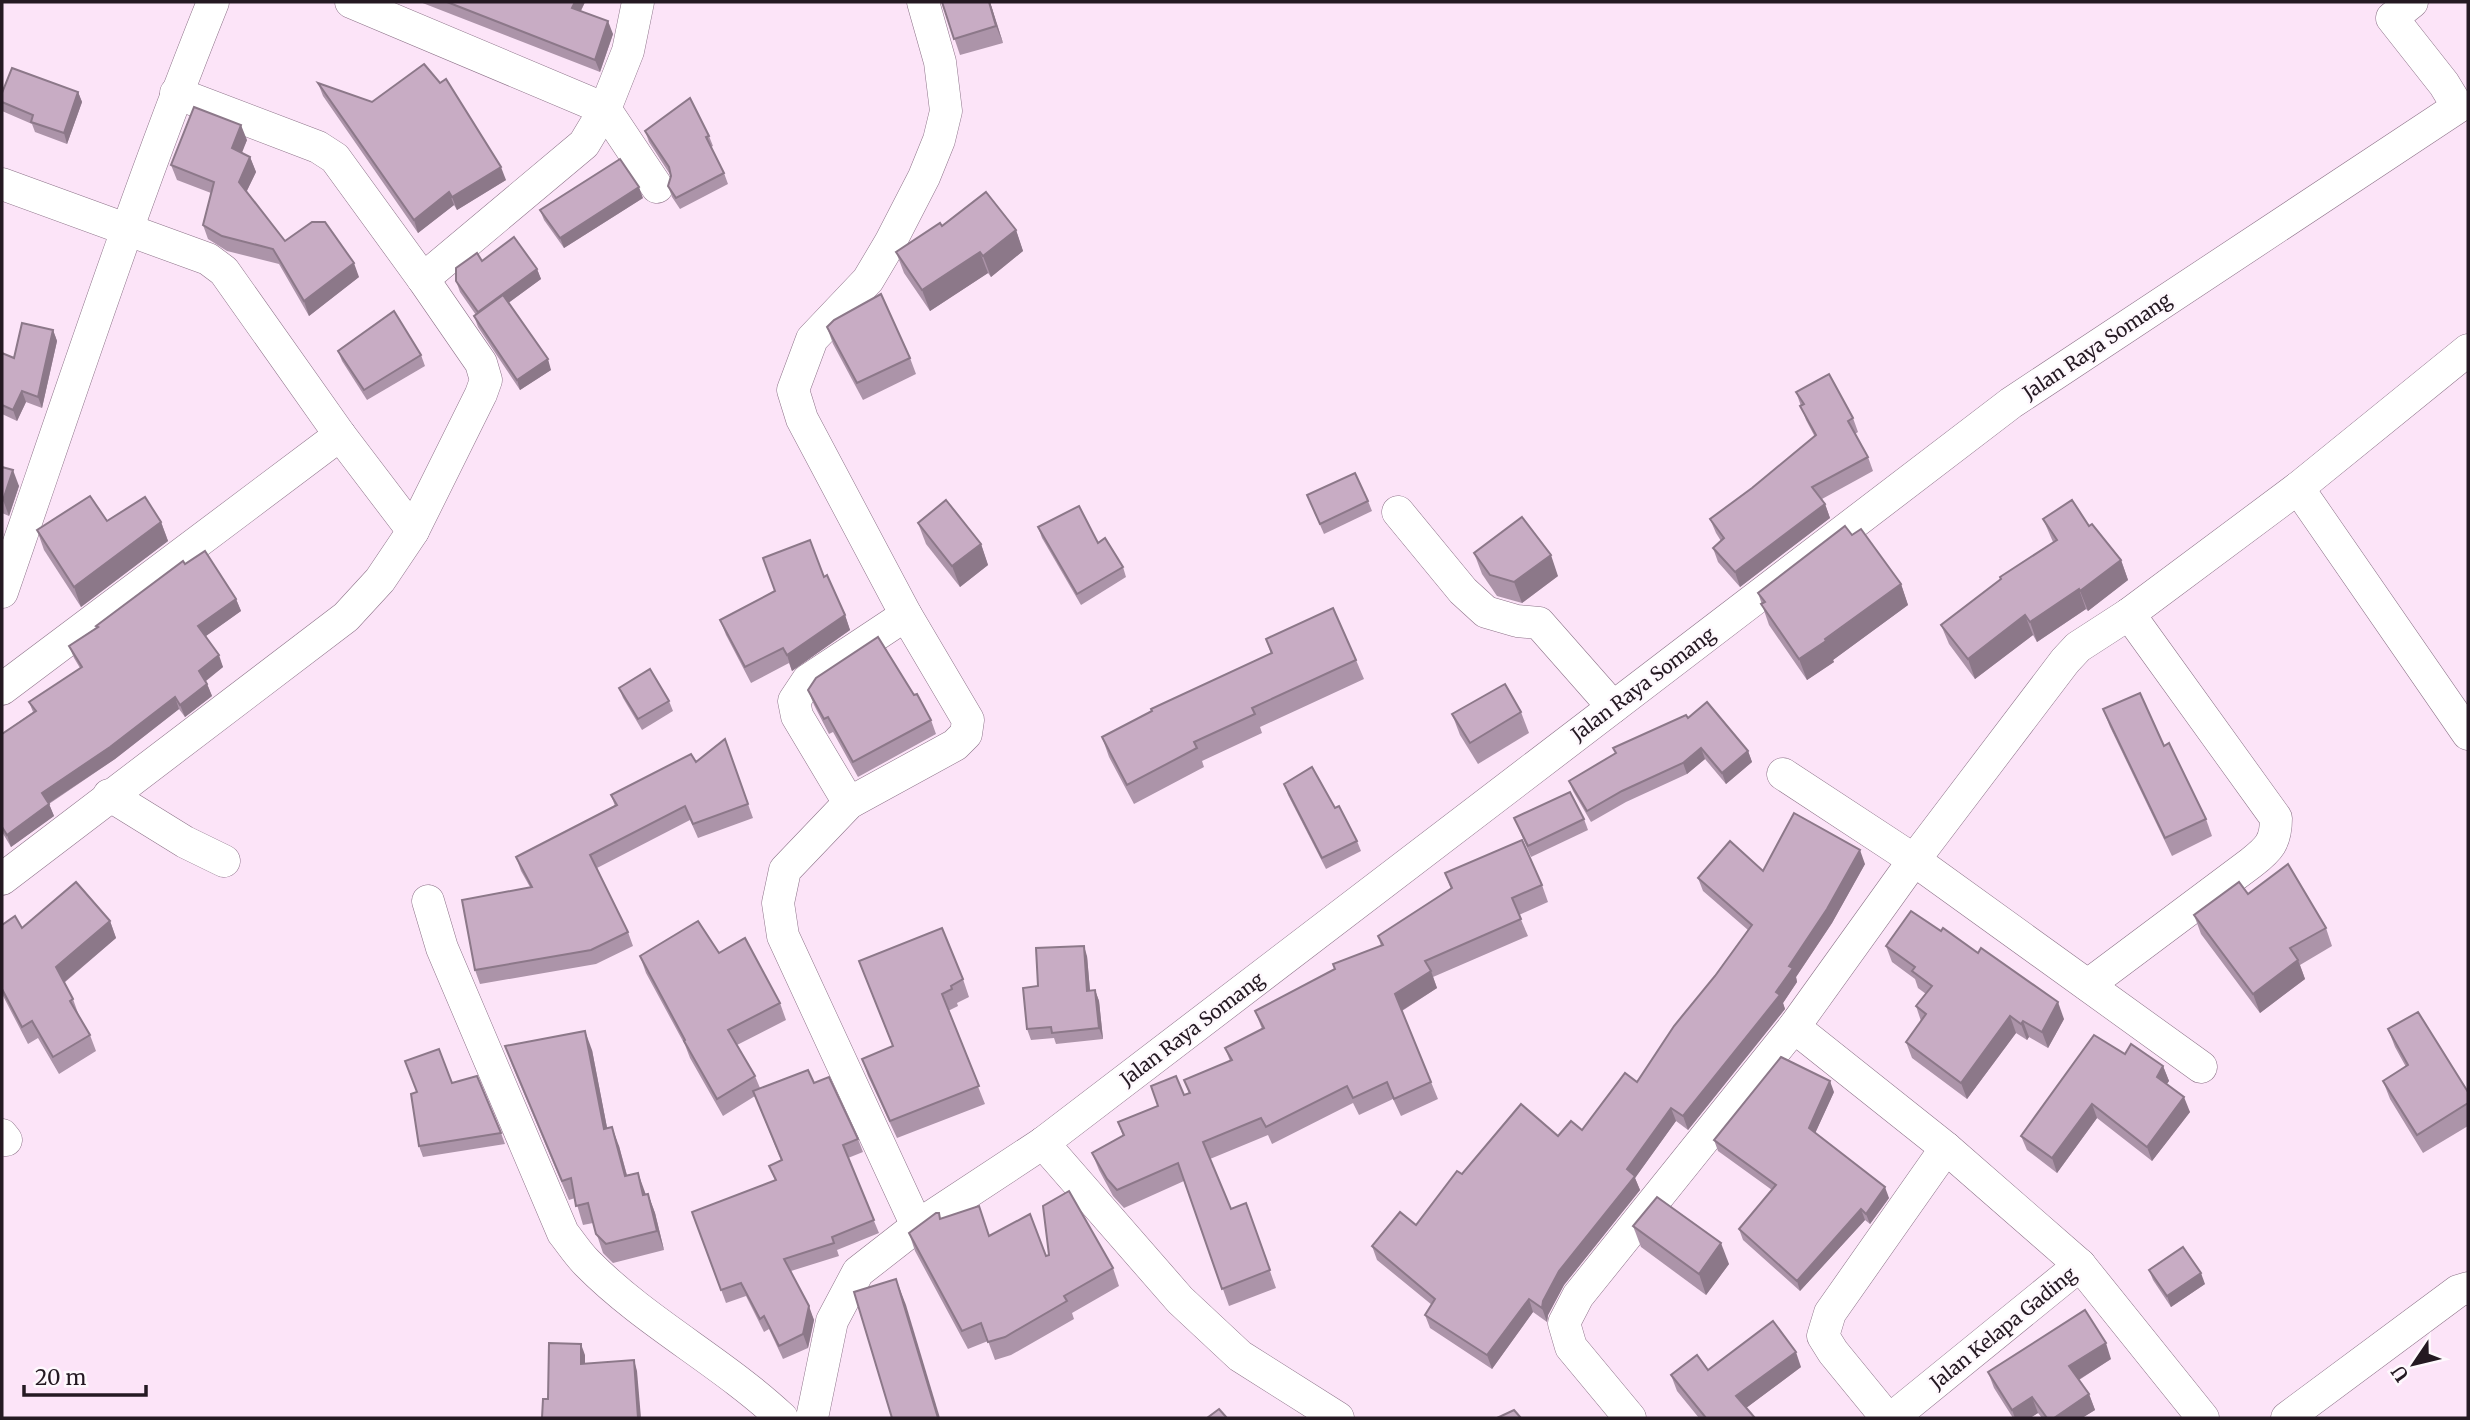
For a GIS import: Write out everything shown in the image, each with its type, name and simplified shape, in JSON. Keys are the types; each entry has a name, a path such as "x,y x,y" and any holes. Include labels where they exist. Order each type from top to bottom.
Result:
{"street":[{"path":"2,592 127,230 176,93 213,2"},
{"path":"351,2 605,109 657,187"},
{"path":"424,279 584,144 605,109 628,51 638,2"},
{"path":"917,1226 783,936 778,903 785,870 849,803 955,745 966,734 968,720 906,615 802,419 793,390 812,339 868,280 885,252 924,177 939,140 946,111 940,62 923,2"},
{"name":"Jalan Raya Somang","path":"812,1418 832,1321 858,1272 917,1226 1043,1143 2011,403 2463,116 2395,7"},
{"path":"2,879 346,617 380,580 413,531 486,380 481,363 424,279 335,158 318,147 176,93"},
{"path":"2,184 208,259 224,271 340,435 413,531"},
{"path":"1630,1418 1571,1347 1564,1323 1578,1296 1794,1027 1914,860 2065,661 2078,647 2129,614 2298,488 2468,350"},
{"path":"2,689 340,435"},
{"path":"2298,488 2468,734"},
{"path":"1398,512 1463,591 1486,612 1517,621 1539,623 1613,707"},
{"path":"2088,985 2251,863 2267,850 2276,835 2276,818 2129,614"},
{"path":"849,803 797,716 794,701 808,680 906,615"},
{"path":"1783,774 1914,860 2201,1067"},
{"path":"109,795 185,842 224,861"},
{"path":"428,901 442,948 563,1233 586,1262 612,1286 725,1369 782,1418"},
{"path":"1794,1027 1946,1148 2080,1265 2203,1418"},
{"path":"1043,1143 1180,1300 1240,1356 1338,1418"},
{"path":"1890,1418 1833,1352 1823,1336 1830,1313 1946,1148"},
{"name":"Jalan Kelapa Gading","path":"1890,1418 2080,1265"},
{"path":"2287,1418 2458,1291 2468,1288"}],"building":[{"path":"447,2 575,2 572,8 608,21 595,60"},
{"path":"942,2 989,2 996,26 954,39"},
{"path":"424,64 440,83 446,79 501,167 452,197 449,192 414,220 318,83 372,102"},
{"path":"12,68 78,92 64,133 31,122 33,115 2,102 2,93"},
{"path":"690,98 724,173 676,198 668,186 671,176 669,167 645,131"},
{"path":"194,107 241,125 232,148 250,157 239,182 285,241 312,222 325,222 354,263 304,301 273,249 222,236 203,225 214,182 171,165"},
{"path":"620,159 639,187 560,238 540,210"},
{"path":"986,192 1016,230 983,256 980,252 922,290 896,252 940,223 942,226"},
{"path":"514,237 537,269 478,312 456,281 456,268 477,253 482,261"},
{"path":"881,294 910,358 857,383 827,327 834,320"},
{"path":"503,295 548,359 517,380 474,316"},
{"path":"394,311 421,355 364,390 338,351"},
{"path":"22,323 53,330 38,397 22,391 13,410 2,405 2,353 14,358"},
{"path":"1829,374 1853,418 1848,421 1868,457 1812,487 1825,504 1735,572 1713,548 1724,538 1710,519 1816,435 1800,406 1804,404 1796,392"},
{"path":"2,467 13,470 3,500 2,499"},
{"path":"1355,473 1368,501 1320,524 1307,495"},
{"path":"90,496 107,521 145,497 161,522 74,587 37,530"},
{"path":"946,500 981,544 952,566 918,523"},
{"path":"2072,500 2089,526 2092,524 2121,560 2080,591 2079,589 2030,622 2025,615 1968,659 1941,625 2001,579 2000,577 2057,540 2043,519"},
{"path":"1079,506 1098,543 1105,538 1123,567 1077,594 1038,527"},
{"path":"1522,517 1551,555 1514,582 1490,575 1474,553"},
{"path":"1845,526 1852,535 1861,529 1901,584 1799,659 1761,604 1765,602 1758,593"},
{"path":"810,540 824,577 827,575 845,615 787,655 783,648 745,667 720,620 775,591 763,558"},
{"path":"205,551 236,599 198,626 219,655 199,671 207,684 180,705 175,697 110,747 42,793 49,804 7,835 2,827 2,734 36,711 29,702 82,667 69,646 98,627 96,626 183,561 185,564"},
{"path":"1333,608 1356,660 1252,708 1255,714 1194,742 1197,748 1127,785 1102,737 1152,711 1151,709 1272,653 1266,639"},
{"path":"878,637 914,695 917,694 931,720 853,762 828,717 824,719 808,690 816,678"},
{"path":"650,669 669,701 638,719 619,688"},
{"path":"1505,684 1521,712 1470,743 1452,714"},
{"path":"2140,693 2164,746 2169,743 2206,819 2165,838 2103,709"},
{"path":"1707,702 1748,751 1722,773 1701,748 1683,763 1622,791 1587,811 1569,781 1616,753 1613,748 1686,715 1688,718"},
{"path":"725,739 748,804 693,824 685,806 590,855 628,932 591,950 475,970 462,900 532,887 516,857 617,805 611,795 691,754 696,762"},
{"path":"1312,767 1335,808 1339,806 1357,841 1322,858 1284,784"},
{"path":"1570,792 1584,819 1528,846 1514,818"},
{"path":"1794,813 1860,850 1827,909 1789,966 1793,968 1776,992 1780,995 1683,1116 1671,1108 1627,1169 1635,1176 1559,1271 1542,1308 1529,1299 1487,1355 1425,1315 1435,1299 1372,1246 1400,1212 1416,1225 1457,1171 1462,1174 1521,1104 1558,1136 1571,1121 1582,1130 1625,1073 1637,1082 1674,1026 1752,925 1698,878 1730,841 1763,871"},
{"path":"1522,840 1542,885 1512,898 1521,919 1425,961 1431,971 1395,994 1431,1082 1394,1099 1387,1082 1353,1098 1347,1086 1266,1127 1261,1118 1203,1142 1231,1209 1246,1203 1270,1270 1222,1289 1178,1163 1117,1190 1107,1179 1092,1153 1124,1135 1118,1122 1158,1106 1151,1086 1176,1076 1184,1095 1190,1093 1184,1080 1232,1060 1225,1048 1264,1028 1255,1011 1335,969 1333,964 1383,945 1378,936 1452,888 1445,873"},
{"path":"2288,864 2326,928 2290,948 2298,960 2253,994 2194,915 2239,882 2248,894"},
{"path":"76,882 110,921 56,967 73,999 70,1001 90,1035 53,1057 32,1021 22,1027 2,989 2,925 15,916 22,928"},
{"path":"1911,911 1941,931 1943,928 1978,953 1981,948 2058,1002 2042,1032 2023,1021 2021,1024 2010,1016 1961,1083 1906,1042 1926,1014 1916,1006 1932,986 1912,971 1915,967 1886,946"},
{"path":"698,921 719,953 745,938 780,1003 728,1030 755,1076 717,1099 640,956"},
{"path":"942,928 963,979 942,994 979,1086 890,1121 862,1059 893,1046 859,961"},
{"path":"1084,946 1087,991 1095,990 1099,1028 1052,1033 1051,1027 1027,1029 1023,988 1038,986 1036,948"},
{"path":"2418,1012 2468,1092 2468,1103 2417,1135 2383,1081 2408,1065 2388,1029"},
{"path":"585,1031 604,1129 612,1127 625,1176 638,1173 643,1195 648,1194 657,1231 606,1244 596,1234 588,1203 576,1206 571,1178 562,1181 505,1046"},
{"path":"2094,1035 2125,1054 2131,1044 2163,1066 2157,1077 2184,1097 2147,1147 2092,1104 2052,1158 2021,1136"},
{"path":"439,1049 452,1083 477,1076 501,1133 419,1146 411,1094 417,1092 405,1061"},
{"path":"1781,1057 1830,1081 1809,1128 1885,1187 1866,1214 1861,1209 1797,1281 1739,1229 1776,1185 1714,1140"},
{"path":"808,1070 814,1083 829,1077 858,1139 843,1145 874,1220 832,1237 834,1243 784,1259 809,1306 803,1334 779,1346 764,1316 760,1319 741,1283 721,1290 692,1212 776,1180 769,1166 782,1160 753,1091"},
{"path":"1069,1191 1113,1268 1064,1296 1067,1301 1005,1337 988,1342 981,1323 962,1331 909,1233 936,1213 939,1213 940,1219 979,1206 989,1236 1030,1214 1046,1256 1049,1255 1043,1206"},
{"path":"1657,1197 1721,1243 1699,1274 1633,1226"},
{"path":"2183,1247 2201,1273 2167,1296 2149,1270"},
{"path":"896,1279 938,1418 892,1418 854,1292"},
{"path":"2085,1310 2106,1343 2069,1366 2089,1394 2054,1418 2047,1418 2032,1397 2012,1410 1988,1372"},
{"path":"1773,1321 1796,1352 1736,1396 1755,1418 1706,1418 1671,1375 1697,1355 1708,1370"},
{"path":"549,1343 581,1344 581,1364 634,1360 638,1418 542,1418 543,1399 548,1399"},
{"path":"1219,1409 1227,1418 1207,1418"},
{"path":"1514,1410 1521,1418 1497,1418"}]}
